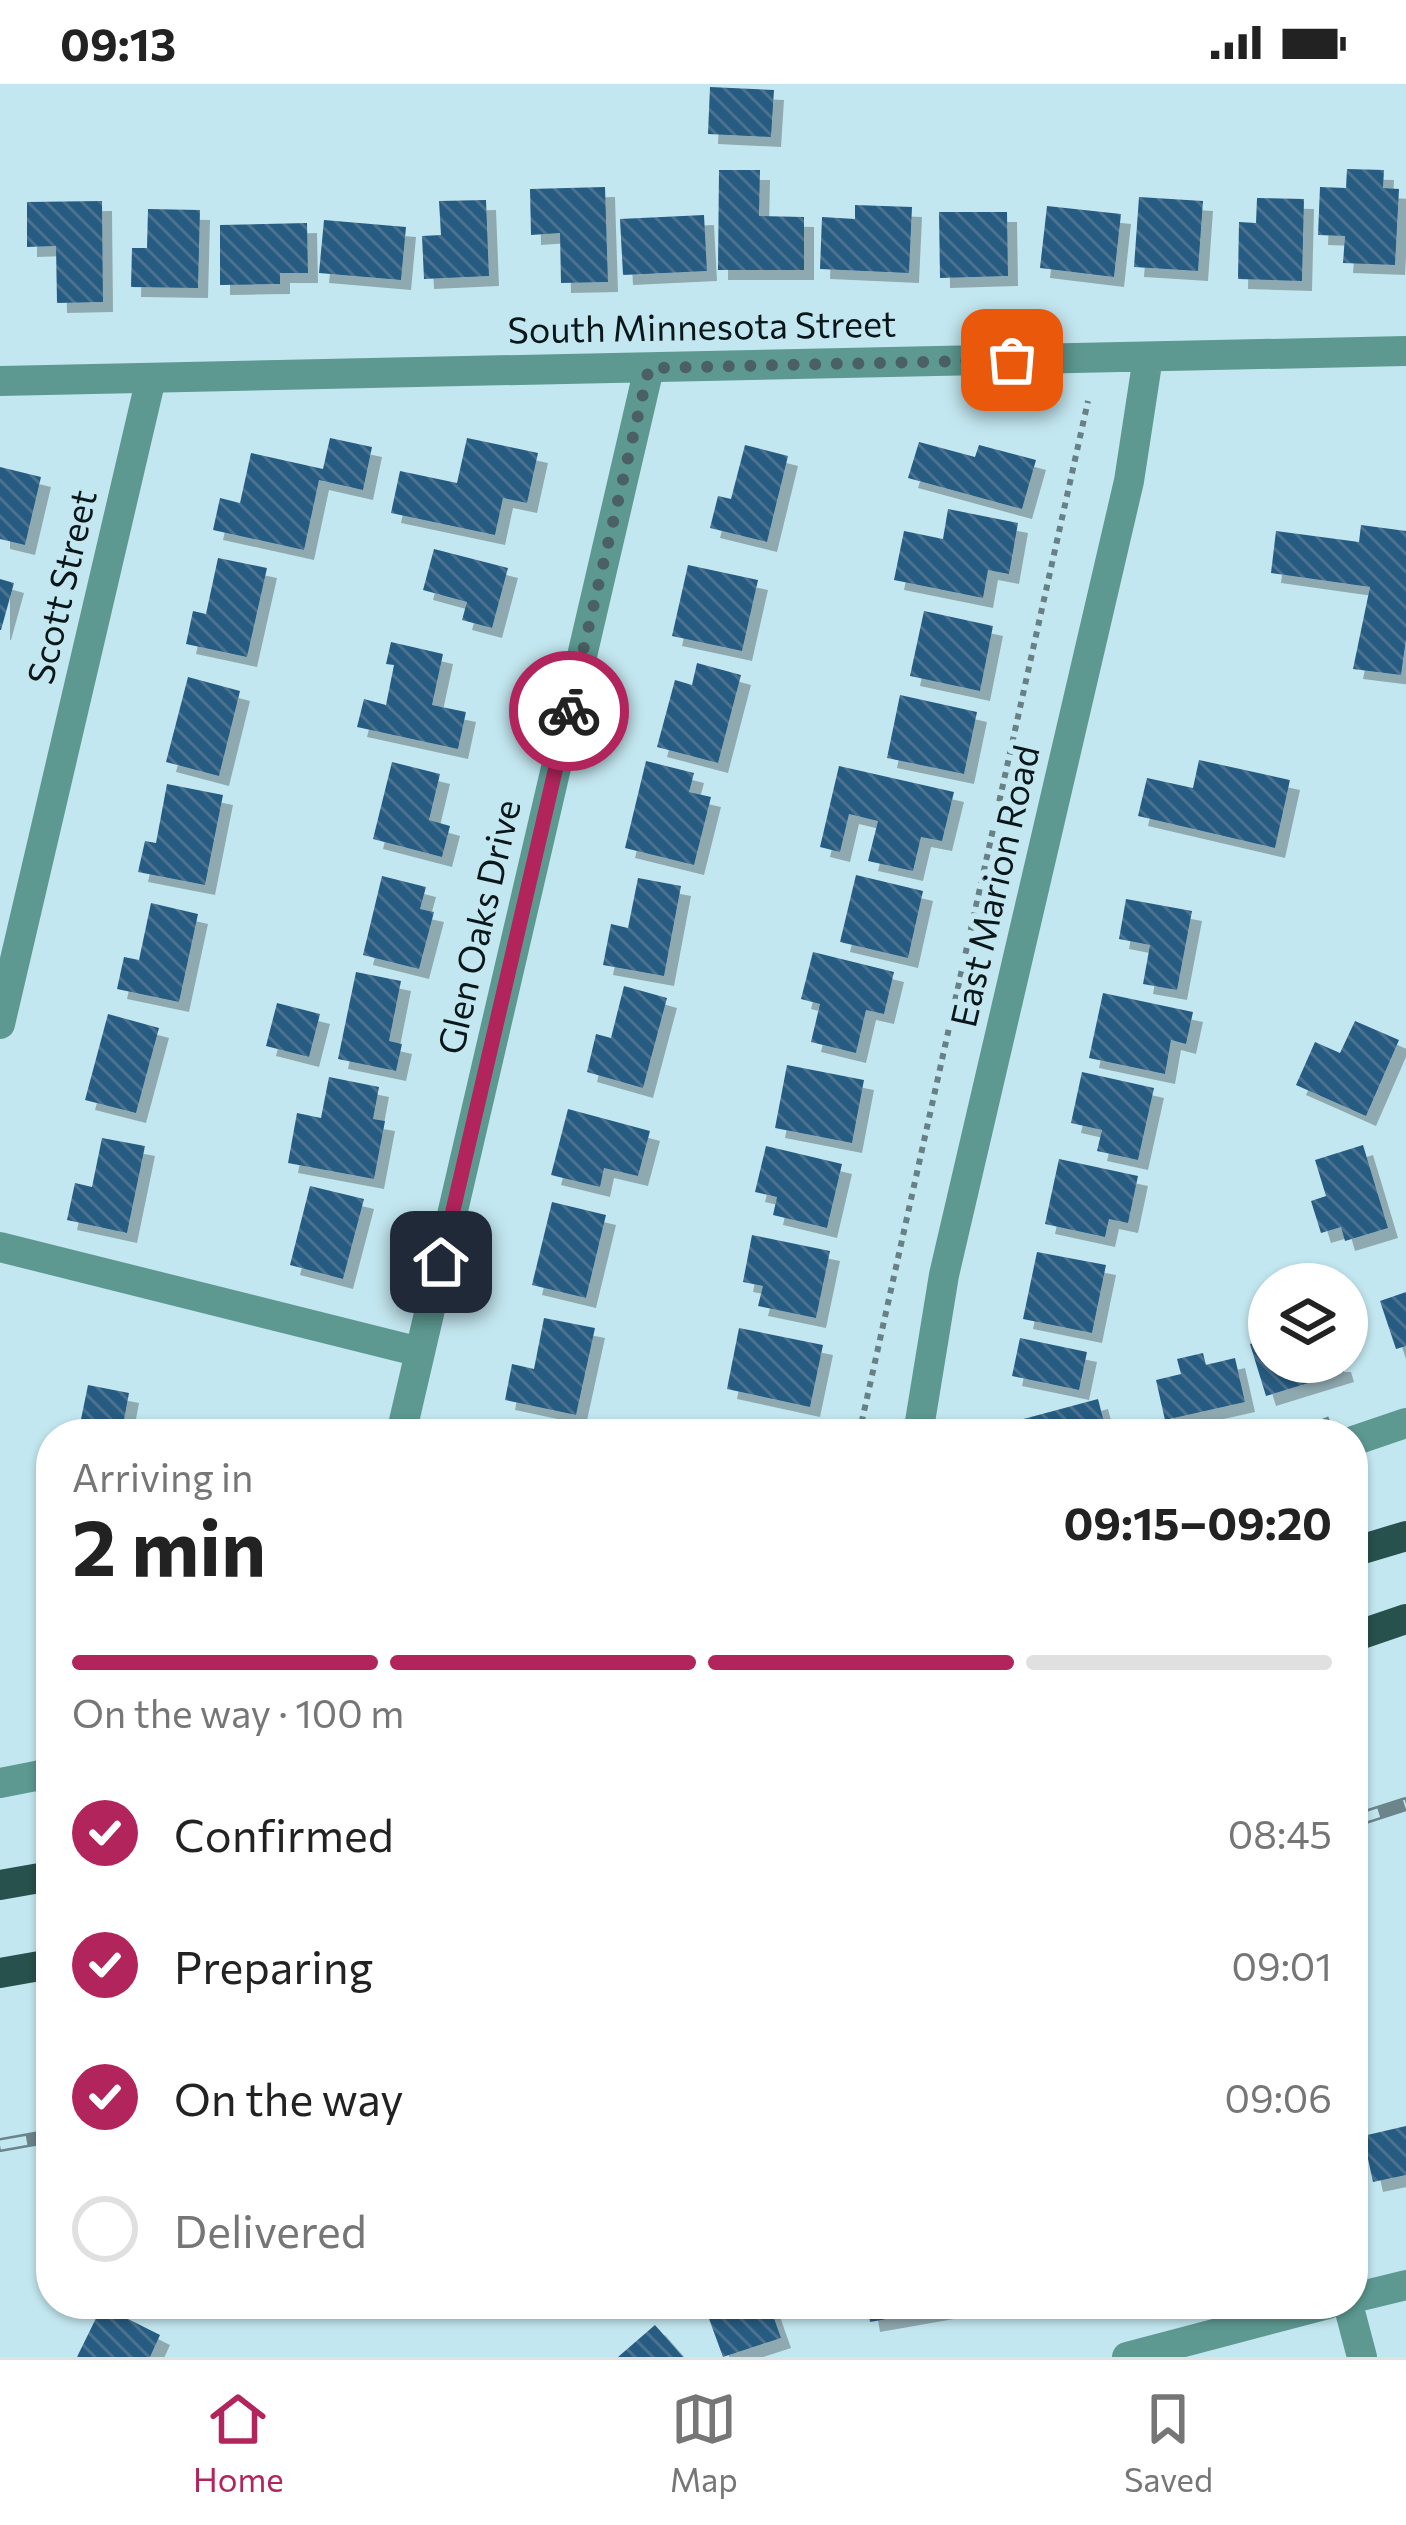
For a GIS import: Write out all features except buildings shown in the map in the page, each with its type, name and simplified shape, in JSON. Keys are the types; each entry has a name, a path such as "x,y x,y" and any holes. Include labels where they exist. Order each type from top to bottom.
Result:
{"main road":[{"path":"1368,1547 1406,1536"},
{"path":"1368,1632 1406,1619"},
{"path":"0,1885 36,1879"},
{"path":"0,1973 36,1967"}],"street":[{"name":"South Minnesota Street","path":"0,381 1406,351"},
{"name":"East Marion Road","path":"920,1419 944,1275 1129,481 1148,357"},
{"name":"Glen Oaks Drive","path":"404,1419 649,368"},
{"name":"Scott Street","path":"0,1024 151,378"},
{"path":"0,1247 420,1352"},
{"path":"1368,1436 1406,1423"},
{"path":"0,1784 36,1776"},
{"path":"1368,2296 1406,2285"},
{"path":"1127,2357 1271,2319"},
{"path":"1355,2319 1362,2357"}],"path":[{"path":"862,1419 1088,401"}],"railway":[{"path":"1368,1816 1406,1804"},
{"path":"0,2145 36,2139"}],"way so far":[{"path":"569,711 649,368 1012,360"}],"route":[{"path":"441,1262 569,711"}]}
